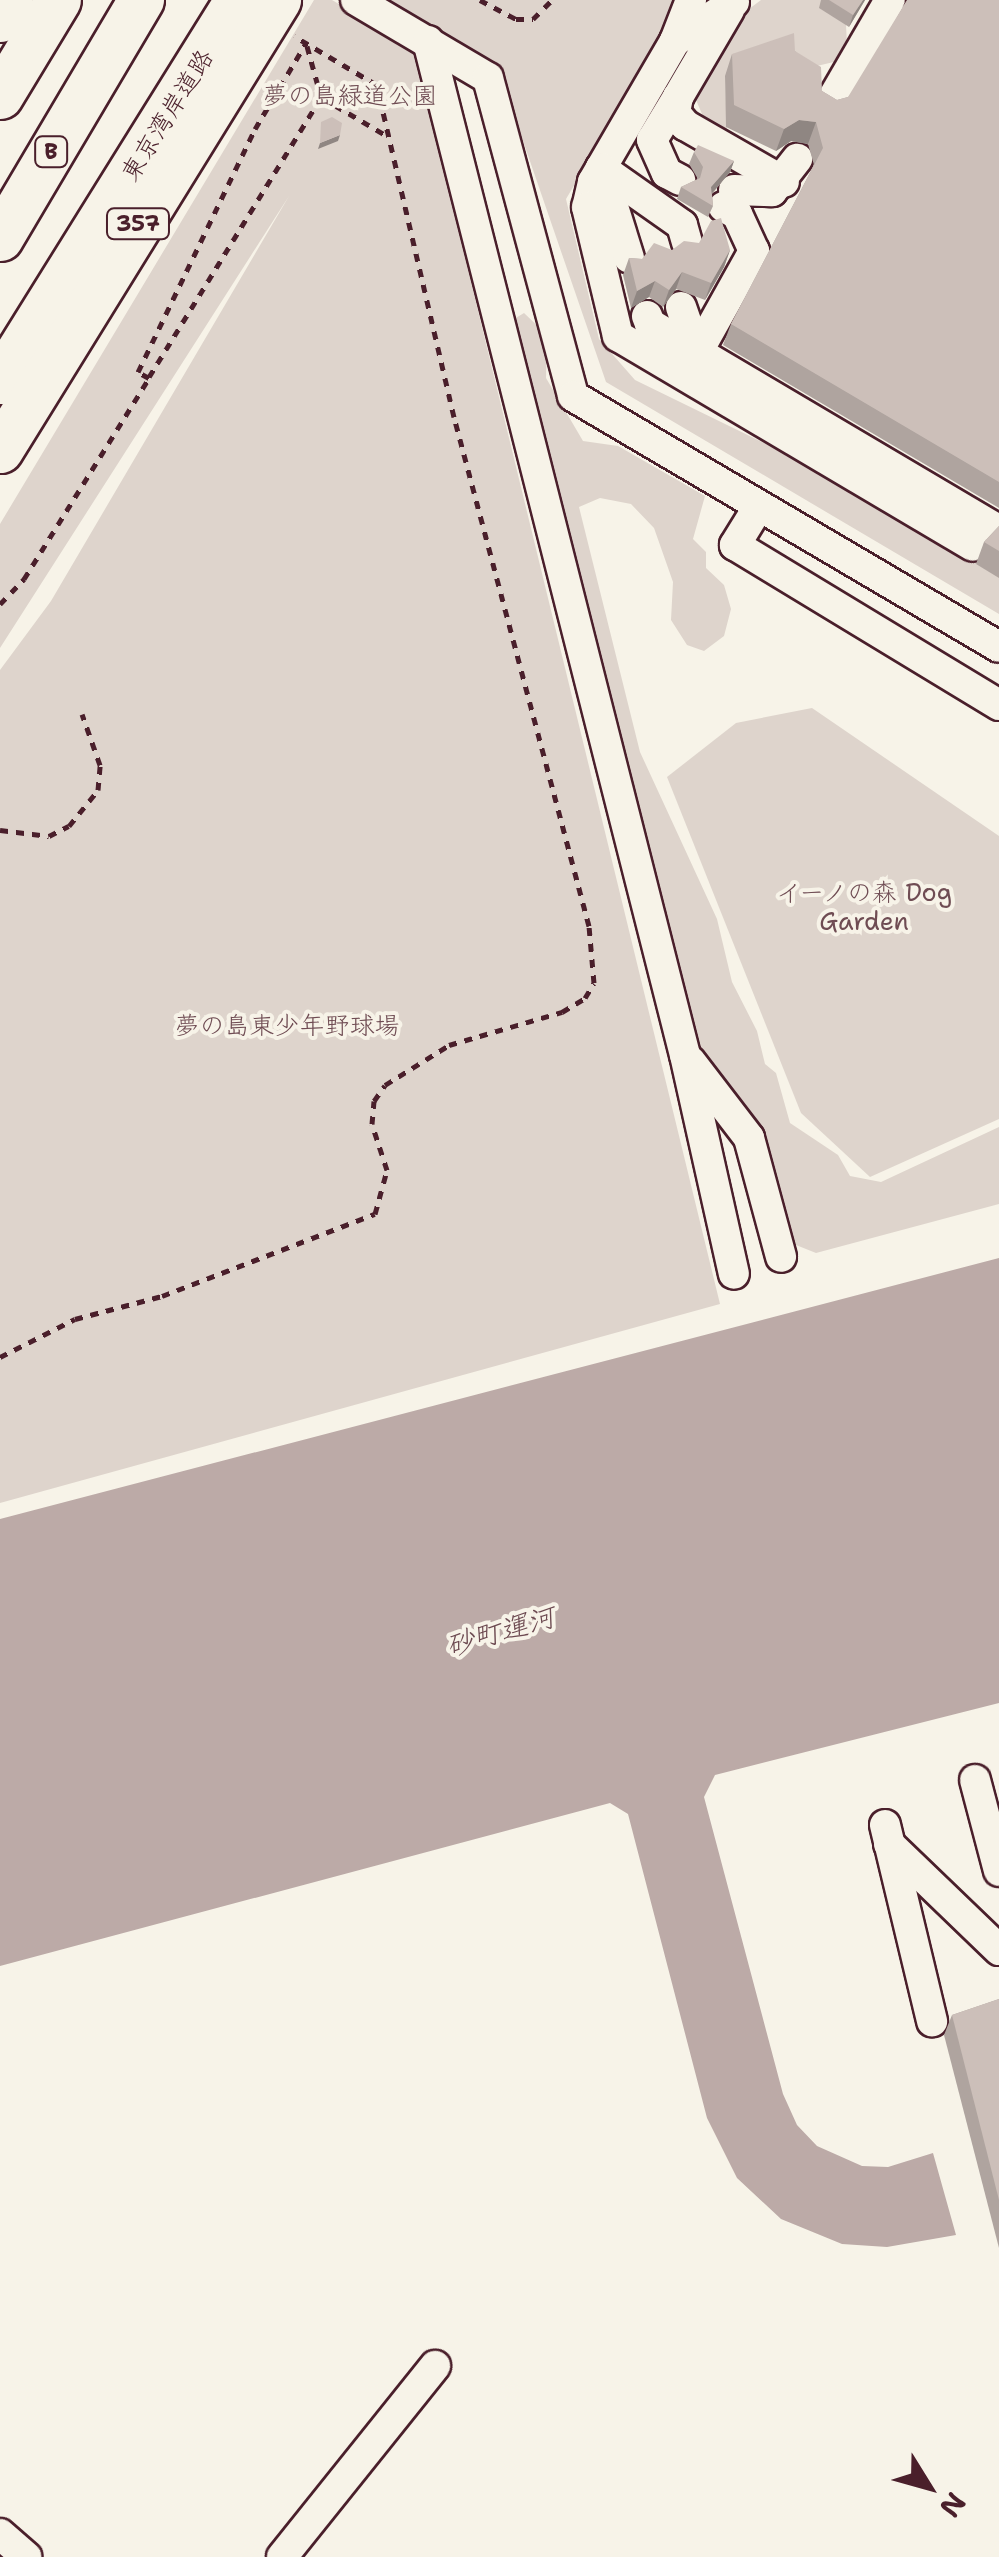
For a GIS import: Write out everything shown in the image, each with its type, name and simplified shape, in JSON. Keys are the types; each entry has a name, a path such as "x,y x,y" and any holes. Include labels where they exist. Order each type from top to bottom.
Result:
{"highway":[{"name":"B","path":"0,238 141,0"},
{"path":"102,66 158,0"},
{"name":"東京湾岸道路","path":"0,380 237,0"},
{"name":"357","path":"0,450 278,0"},
{"path":"0,96 23,10"}],"lane":[{"path":"356,0 488,78 573,396 999,647"},
{"path":"691,0 675,41 600,168 587,207 618,336 986,538"},
{"path":"830,102 890,0"},
{"path":"675,41 735,1"},
{"path":"685,172 667,173 652,140 735,1"},
{"path":"428,41 685,1055 734,1274"},
{"path":"678,97 675,113 685,125 790,170 759,195 729,199 754,250 699,311 698,353"},
{"path":"600,168 682,225 675,246"},
{"path":"600,168 629,258"},
{"path":"647,316 650,324 986,538"},
{"path":"766,510 751,554 999,705"},
{"path":"685,1055 749,1138 781,1257"},
{"path":"975,1780 999,1870"},
{"path":"932,2021 887,1835 999,1950"},
{"path":"282,2557 435,2366"},
{"path":"0,2534 26,2557"}],"path":[{"path":"480,0 516,19 533,19 552,0"},
{"path":"306,44 321,97 389,137"},
{"path":"0,1357 74,1318 162,1296 375,1214 387,1170 372,1124 374,1101 385,1085 449,1045 562,1012 585,998 594,983 588,926 459,435 377,85 306,44"},
{"path":"149,378 138,372 255,129 306,44"},
{"path":"0,604 24,579 321,97"},
{"path":"0,830 49,836 69,826 98,790 100,766 82,714"}],"green space":[{"name":"夢の島東少年野球場","path":"314,0 332,0 414,48 720,1304 0,1503 0,670 51,601 289,196 0,648 0,524"},
{"name":"夢の島緑道公園","path":"387,0 684,0 566,199 599,339 635,380 813,467 999,577 999,614 606,382 501,77 485,59"},
{"path":"761,0 823,0 846,25 847,45 838,61 787,73 725,76 727,135 705,121 696,100 745,12"},
{"path":"524,313 547,335 546,378 583,441 618,446 705,496 693,539 706,552 706,568 724,585 731,609 724,636 704,651 687,645 671,620 673,582 654,528 631,504 600,498 579,507 640,752 717,919 732,982 757,1031 765,1064 776,1073 790,1123 838,1155 850,1176 881,1182 999,1127 999,1204 816,1253 791,1243 764,1136 697,1045 514,319"},
{"name":"イーノの森 Dog Garden","path":"812,708 999,836 999,1119 870,1177 801,1113 667,777 736,723"}],"water":[{"name":"砂町運河","path":"999,1258 999,1703 715,1775 704,1797 783,2094 797,2125 817,2146 862,2166 888,2167 933,2153 956,2235 887,2247 842,2244 781,2219 737,2178 707,2118 628,1814 610,1803 0,1966 0,1519"}],"building":[{"path":"829,0 863,0 853,15"},
{"path":"907,0 999,0 999,482 731,324 823,148 816,122 799,120 784,129 734,105 732,54 794,33 795,51 821,67 822,91 837,100 848,97"},
{"path":"332,117 342,123 340,135 320,143 321,122"},
{"path":"698,145 734,161 711,187 713,206 681,187 700,178 703,167 694,152"},
{"path":"721,218 730,250 711,283 682,272 669,290 655,281 637,291 629,258 642,259 654,243 672,250 684,241 699,243 711,221"},
{"path":"999,526 999,551 984,542"},
{"path":"999,1999 999,2200 952,2015"}]}
